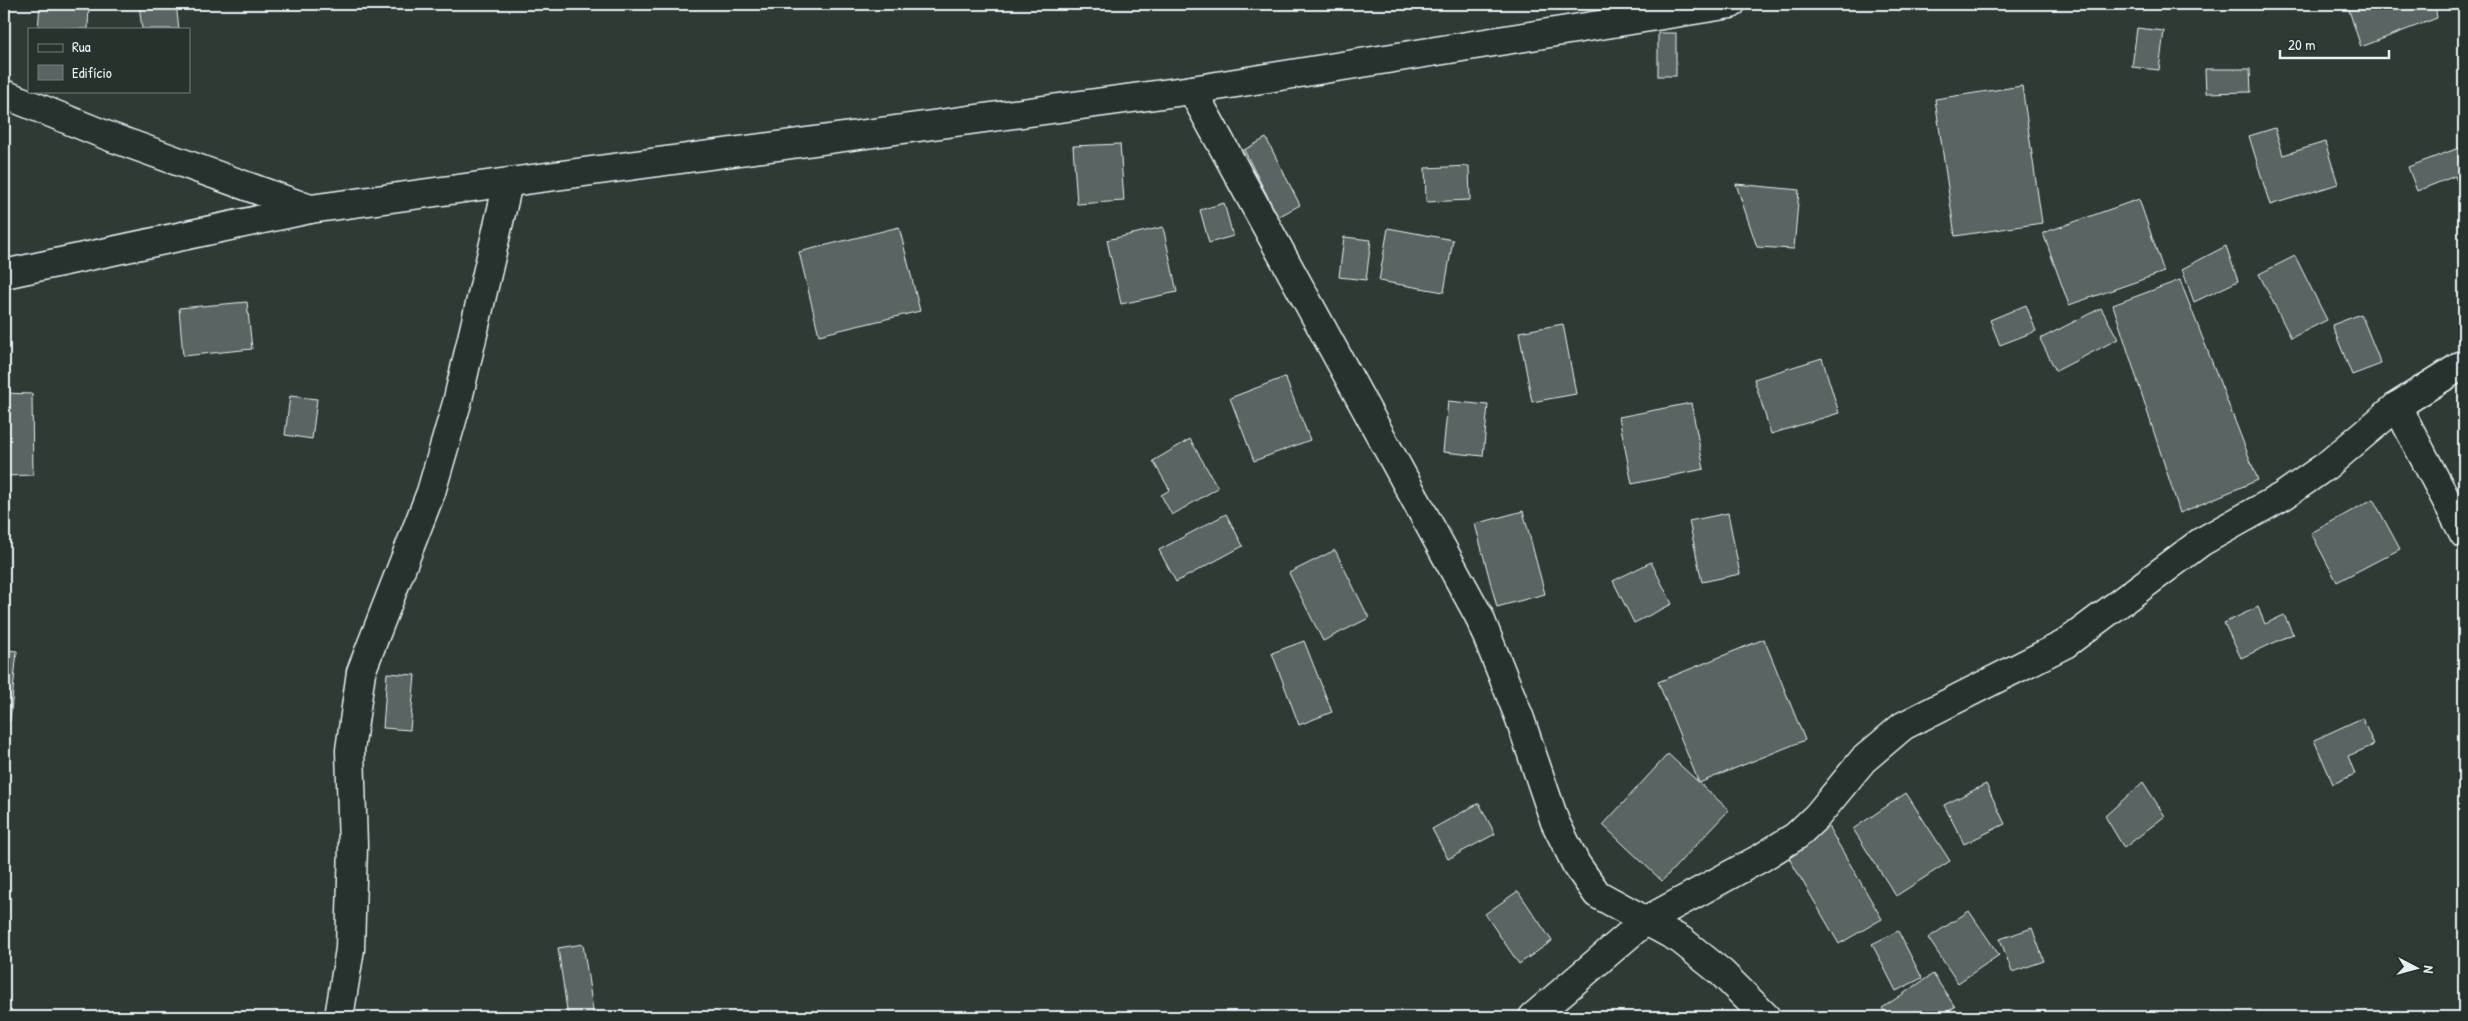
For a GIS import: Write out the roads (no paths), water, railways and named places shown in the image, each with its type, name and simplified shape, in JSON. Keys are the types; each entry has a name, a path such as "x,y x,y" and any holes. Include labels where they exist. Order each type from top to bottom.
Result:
{"street":[{"path":"4,274 310,209 1192,90 1731,4"},
{"path":"1192,90 1479,616 1520,719 1555,822 1576,864 1597,894 1681,940 1722,973 1766,1017"},
{"path":"4,94 108,136 310,209"},
{"path":"340,1017 350,949 353,846 350,750 361,672 430,492 457,403 508,183"},
{"path":"1533,1017 1645,921 1761,858 1796,836 1817,816 1863,760 1903,726 2065,644 2201,542 2283,496 2326,466 2396,406 2464,364"},
{"path":"2396,406 2464,534"}]}
